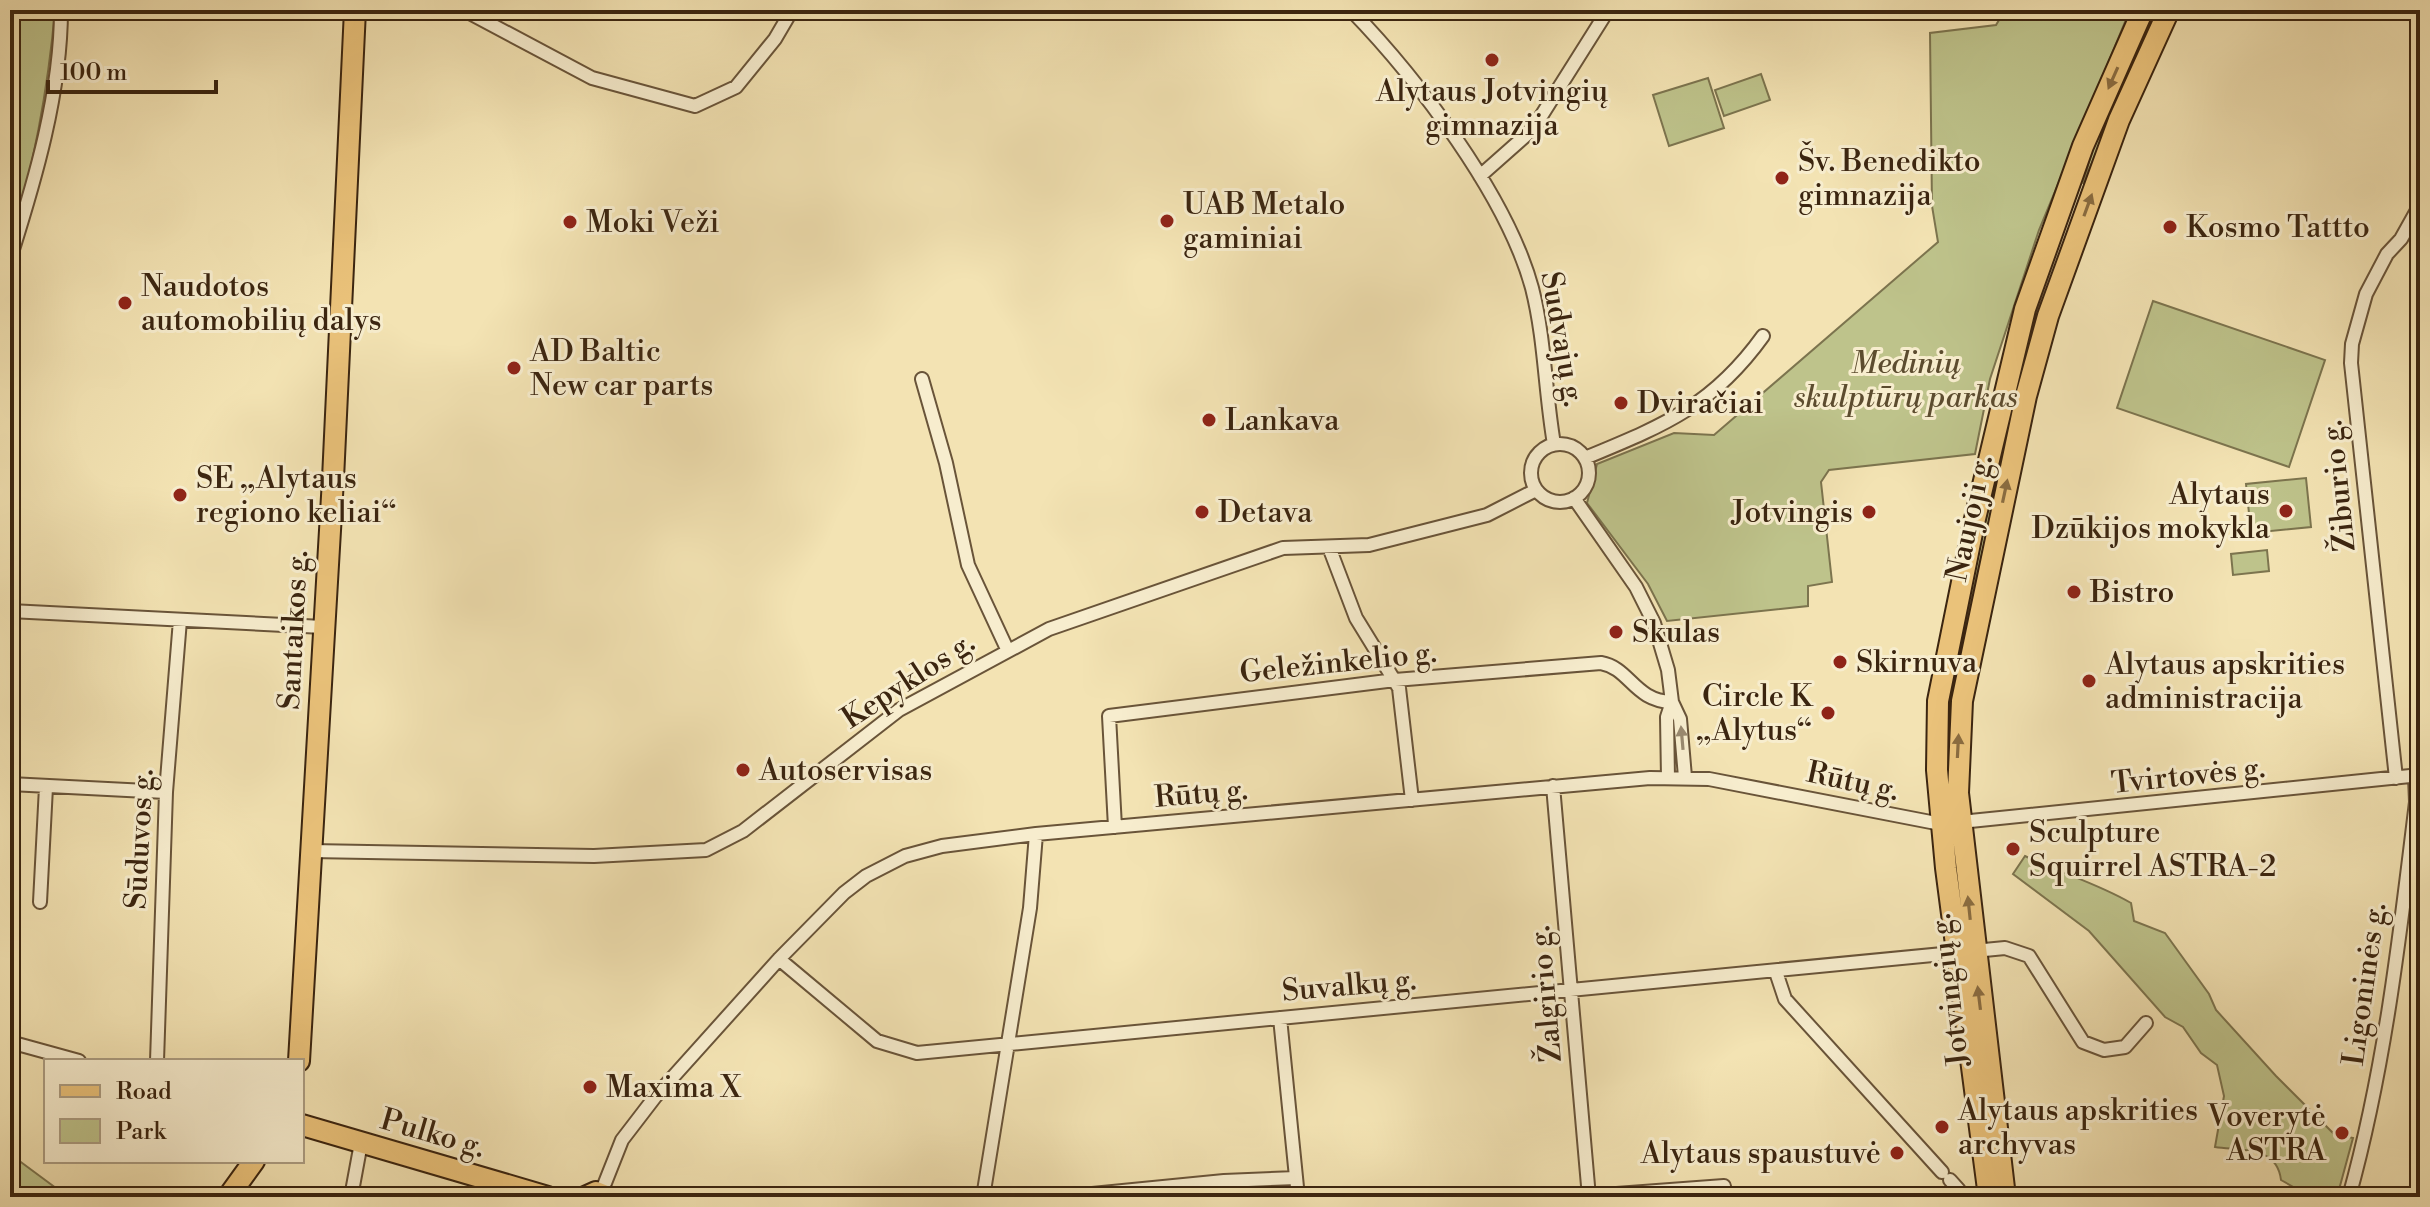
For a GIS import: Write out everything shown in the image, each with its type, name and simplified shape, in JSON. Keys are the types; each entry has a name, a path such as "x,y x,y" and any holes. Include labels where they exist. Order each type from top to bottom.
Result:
{"main road":[{"name":"Santaikos g.","path":"299,1059 355,10"},
{"name":"Naujoji g.","path":"1951,824 1936,735 1940,688 2009,371 2037,269 2083,146 2143,10"},
{"name":"Naujoji g.","path":"1951,824 1966,678 2029,384 2060,278 2119,120 2169,10"},
{"path":"2037,269 2060,278"},
{"name":"Jotvingių g.","path":"1951,824 1989,1197"},
{"name":"Jotvingių g.","path":"1965,952 2005,1197"},
{"name":"Pulko g.","path":"304,1126 548,1197"},
{"path":"228,1197 253,1163"}],"street":[{"path":"10,259 31,193 61,37 61,10"},
{"path":"464,10 592,78 695,106 736,87 775,39 792,10"},
{"name":"Sudvajų g.","path":"1351,10 1480,176 1508,226 1532,288 1543,343 1554,444"},
{"path":"1480,176 1533,129 1608,10"},
{"name":"Žiburio g.","path":"2396,778 2351,363 2352,344 2366,294 2387,254 2401,239 2420,205"},
{"path":"1585,458 1673,421 1730,378 1763,336"},
{"path":"922,379 946,463 968,565 1007,649"},
{"path":"1554,444 1568,445 1585,458 1588,480 1574,498 1558,502 1536,490 1530,475 1534,458 1554,444"},
{"name":"Kepyklos g.","path":"311,851 594,856 706,850 743,831 899,710 1007,649 1094,611 1283,548 1369,545 1487,515 1536,490"},
{"path":"1574,498 1646,604 1665,657 1672,702 1680,719 1685,777"},
{"path":"1329,547 1356,618 1395,680 1402,699 1412,800"},
{"path":"10,611 323,627"},
{"name":"Sūduvos g.","path":"157,1059 166,792 180,620"},
{"name":"Geležinkelio g.","path":"1115,827 1109,716 1395,680 1601,663 1614,668 1648,698 1672,702"},
{"path":"1668,778 1667,717 1672,702"},
{"name":"Tvirtovės g.","path":"1951,824 2418,776"},
{"name":"Ligoninės g.","path":"2349,1197 2379,1068 2418,776"},
{"name":"Rūtų g.","path":"598,1196 622,1140 630,1129 779,959 833,903 885,865 942,846 1036,834 1553,786 1685,777 1951,824"},
{"path":"10,784 166,792"},
{"name":"Žalgirio g.","path":"1553,786 1585,1197"},
{"path":"40,902 46,787"},
{"path":"983,1197 1030,908 1036,834"},
{"name":"Suvalkų g.","path":"779,959 862,1030 891,1048 917,1053 1009,1041 1776,972 2005,948 2029,956 2078,1034 2091,1047 2125,1047 2146,1023"},
{"path":"1776,972 1785,999 1959,1190"},
{"path":"1280,1018 1298,1197"},
{"path":"10,1042 72,1059"},
{"path":"351,1197 361,1143"},
{"path":"1082,1195 1224,1181 1296,1178"},
{"path":"1585,1197 1724,1186"}],"green space":[{"path":"10,10 55,10 38,129 10,245"},
{"name":"Medinių skulptūrų parkas","path":"2005,10 2130,10 2039,230 1990,379 1975,454 1829,470 1821,482 1832,582 1808,586 1808,606 1667,621 1648,584 1587,503 1597,464 1674,433 1714,435 1938,242 1932,206 1930,33 1996,25"},
{"path":"2154,10 2157,10 2083,184 2093,147"},
{"path":"1761,74 1770,100 1724,116 1715,90"},
{"path":"1708,78 1724,128 1669,146 1653,95"},
{"path":"2153,301 2325,360 2289,467 2117,408"},
{"path":"2033,316 2037,317 1970,605 1946,739 1949,698 1966,604"},
{"path":"2306,478 2311,527 2251,533 2246,484"},
{"path":"2267,550 2269,571 2233,575 2231,554"},
{"path":"2025,856 2131,903 2134,921 2165,933 2209,994 2216,1010 2276,1076 2334,1134 2353,1138 2337,1197 2311,1197 2281,1180 2273,1161 2257,1152 2215,1147 2224,1096 2217,1065 2201,1053 2183,1027 2165,1017 2089,931 2013,874"},
{"path":"10,1154 68,1197 10,1197"}],"place":[{"name":"Alytaus Jotvingių gimnazija","path":"1492,60"},
{"name":"Šv. Benedikto gimnazija","path":"1782,178"},
{"name":"UAB Metalo gaminiai","path":"1167,221"},
{"name":"Moki Veži","path":"570,222"},
{"name":"Kosmo Tattto","path":"2170,227"},
{"name":"Naudotos automobilių dalys","path":"125,303"},
{"name":"AD Baltic New car parts","path":"514,368"},
{"name":"Dviračiai","path":"1621,403"},
{"name":"Lankava","path":"1209,420"},
{"name":"SE „Alytaus regiono keliai“","path":"180,495"},
{"name":"Alytaus Dzūkijos mokykla","path":"2286,511"},
{"name":"Detava","path":"1202,512"},
{"name":"Jotvingis","path":"1869,512"},
{"name":"Bistro","path":"2074,592"},
{"name":"Skulas","path":"1616,632"},
{"name":"Skirnuva","path":"1840,662"},
{"name":"Alytaus apskrities administracija","path":"2089,681"},
{"name":"Circle K „Alytus“","path":"1828,713"},
{"name":"Autoservisas","path":"743,770"},
{"name":"Sculpture Squirrel ASTRA-2","path":"2013,849"},
{"name":"Maxima X","path":"590,1087"},
{"name":"Alytaus apskrities archyvas","path":"1942,1127"},
{"name":"Voverytė ASTRA","path":"2342,1133"},
{"name":"Alytaus spaustuvė","path":"1897,1153"}]}
